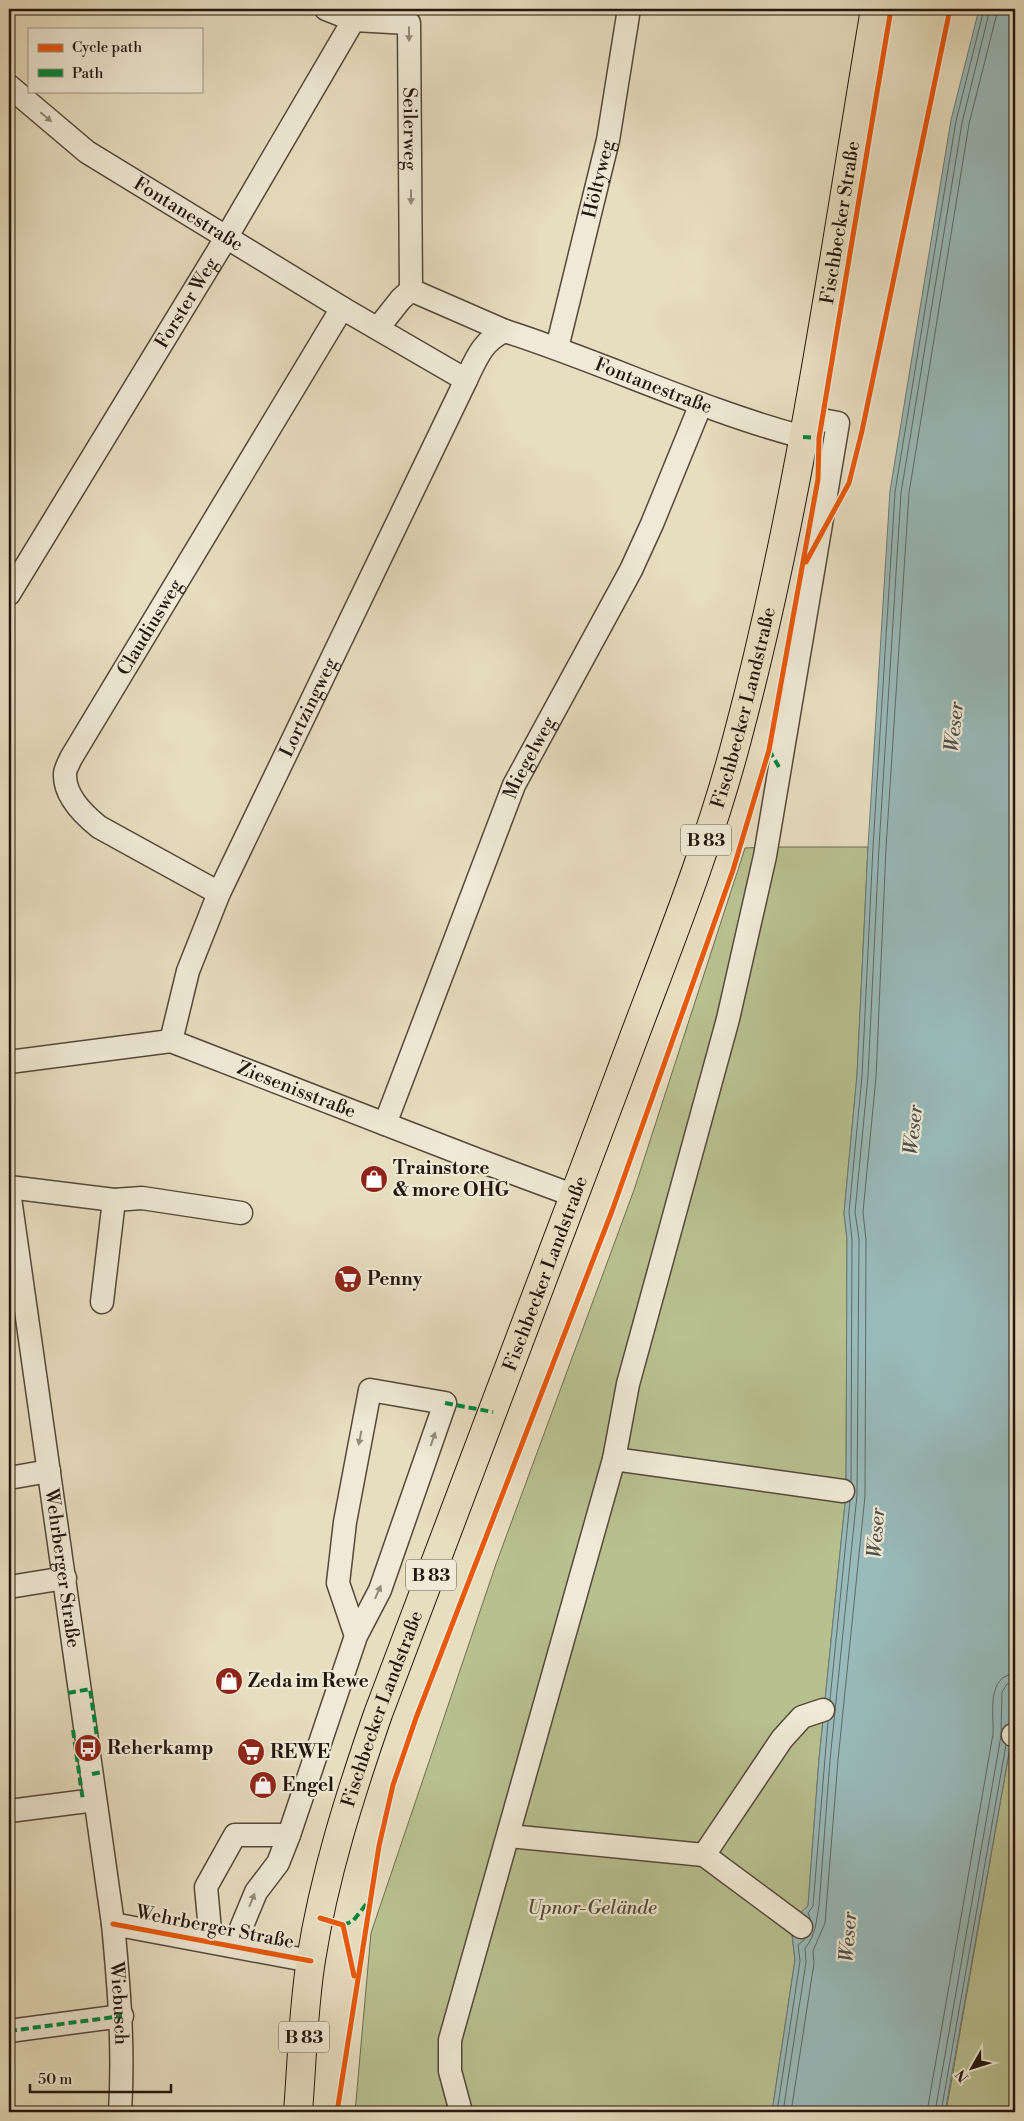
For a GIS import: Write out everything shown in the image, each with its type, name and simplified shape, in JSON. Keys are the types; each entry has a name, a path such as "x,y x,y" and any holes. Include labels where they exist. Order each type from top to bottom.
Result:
{"main road":[{"name":"Fischbecker Straße","path":"805,427 875,9"},
{"name":"Fischbecker Landstraße","path":"298,2112 311,1961 329,1868 356,1776 575,1196 705,844 737,742 779,566 805,427"}],"street":[{"path":"326,9 357,14"},
{"name":"Höltyweg","path":"557,348 608,140 629,9"},
{"name":"Forster Weg","path":"9,594 226,238 357,14"},
{"name":"Seilerweg","path":"357,14 409,23 411,290"},
{"name":"Fontanestraße","path":"9,86 88,152 342,308 466,380"},
{"path":"378,328 401,298 411,290"},
{"name":"Fontanestraße","path":"411,290 505,331 557,348 701,404 805,427 838,423 765,856 728,1019 628,1384 614,1459"},
{"name":"Claudiusweg","path":"219,893 99,827 82,813 69,790 65,773 81,741 342,308"},
{"path":"466,380 480,352 492,336 505,331"},
{"name":"Lortzingweg","path":"171,1041 188,971 219,893 466,380"},
{"name":"Miegelweg","path":"386,1124 514,785 631,570 701,404"},
{"name":"Ziesenisstraße","path":"9,1062 171,1041 575,1196"},
{"path":"9,1189 114,1200 142,1198 241,1213"},
{"name":"Wehrberger Straße","path":"9,1189 113,1924 234,1945 311,1961"},
{"path":"102,1302 114,1200"},
{"path":"234,1945 256,1892 278,1863 289,1836 356,1636 380,1590 445,1404 370,1390 345,1522 338,1583 356,1636"},
{"path":"461,2112 450,2071 450,2040 614,1459 843,1491"},
{"path":"9,1478 49,1471"},
{"path":"9,1587 64,1578"},
{"path":"704,1855 782,1739 802,1718 823,1710"},
{"path":"9,1811 95,1800"},
{"path":"211,1941 206,1887 235,1835 289,1836"},
{"path":"509,1836 704,1855 801,1927"},
{"name":"Wiebusch","path":"113,1924 122,2016 123,2069 120,2112"},
{"path":"9,2031 122,2016"}],"green space":[{"name":"Upnor-Gelände","path":"868,847 857,1075 844,1213 847,1239 846,1494 819,1759 808,1906 799,1914 807,1920 799,1939 792,1935 795,1960 772,2112 355,2112 371,1933 496,1564 634,1190 745,848"},
{"path":"1015,1547 1015,2112 946,2112 1012,1736"}],"water":[{"name":"Weser","path":"979,9 1015,9 1015,1547 1012,1736 945,2112 772,2112 795,1960 792,1934 799,1939 807,1920 799,1914 808,1906 819,1759 846,1494 847,1239 844,1213 857,1075 868,847 890,491 951,120"}],"marked path":[{"path":"803,437 819,438"},
{"path":"769,750 779,767"},
{"path":"445,1403 493,1412"},
{"path":"68,1693 90,1689 97,1737"},
{"path":"73,1730 83,1801"},
{"path":"92,1774 102,1772"},
{"path":"343,1925 353,1921 368,1902"},
{"path":"9,2031 122,2016"}],"cycle path":[{"path":"337,2112 379,1846 393,1785 416,1718 612,1211 733,870 769,750 818,479 819,438 891,9"},
{"path":"806,562 849,483 862,431 950,9"},
{"path":"320,1918 343,1925 354,1976"},
{"path":"113,1924 311,1961"}],"place":[{"name":"Trainstore & more OHG","path":"374,1179"},
{"name":"Penny","path":"348,1279"},
{"name":"Zeda im Rewe","path":"229,1681"},
{"name":"Reherkamp","path":"88,1748"},
{"name":"REWE","path":"251,1752"},
{"name":"Engel","path":"263,1785"}]}
